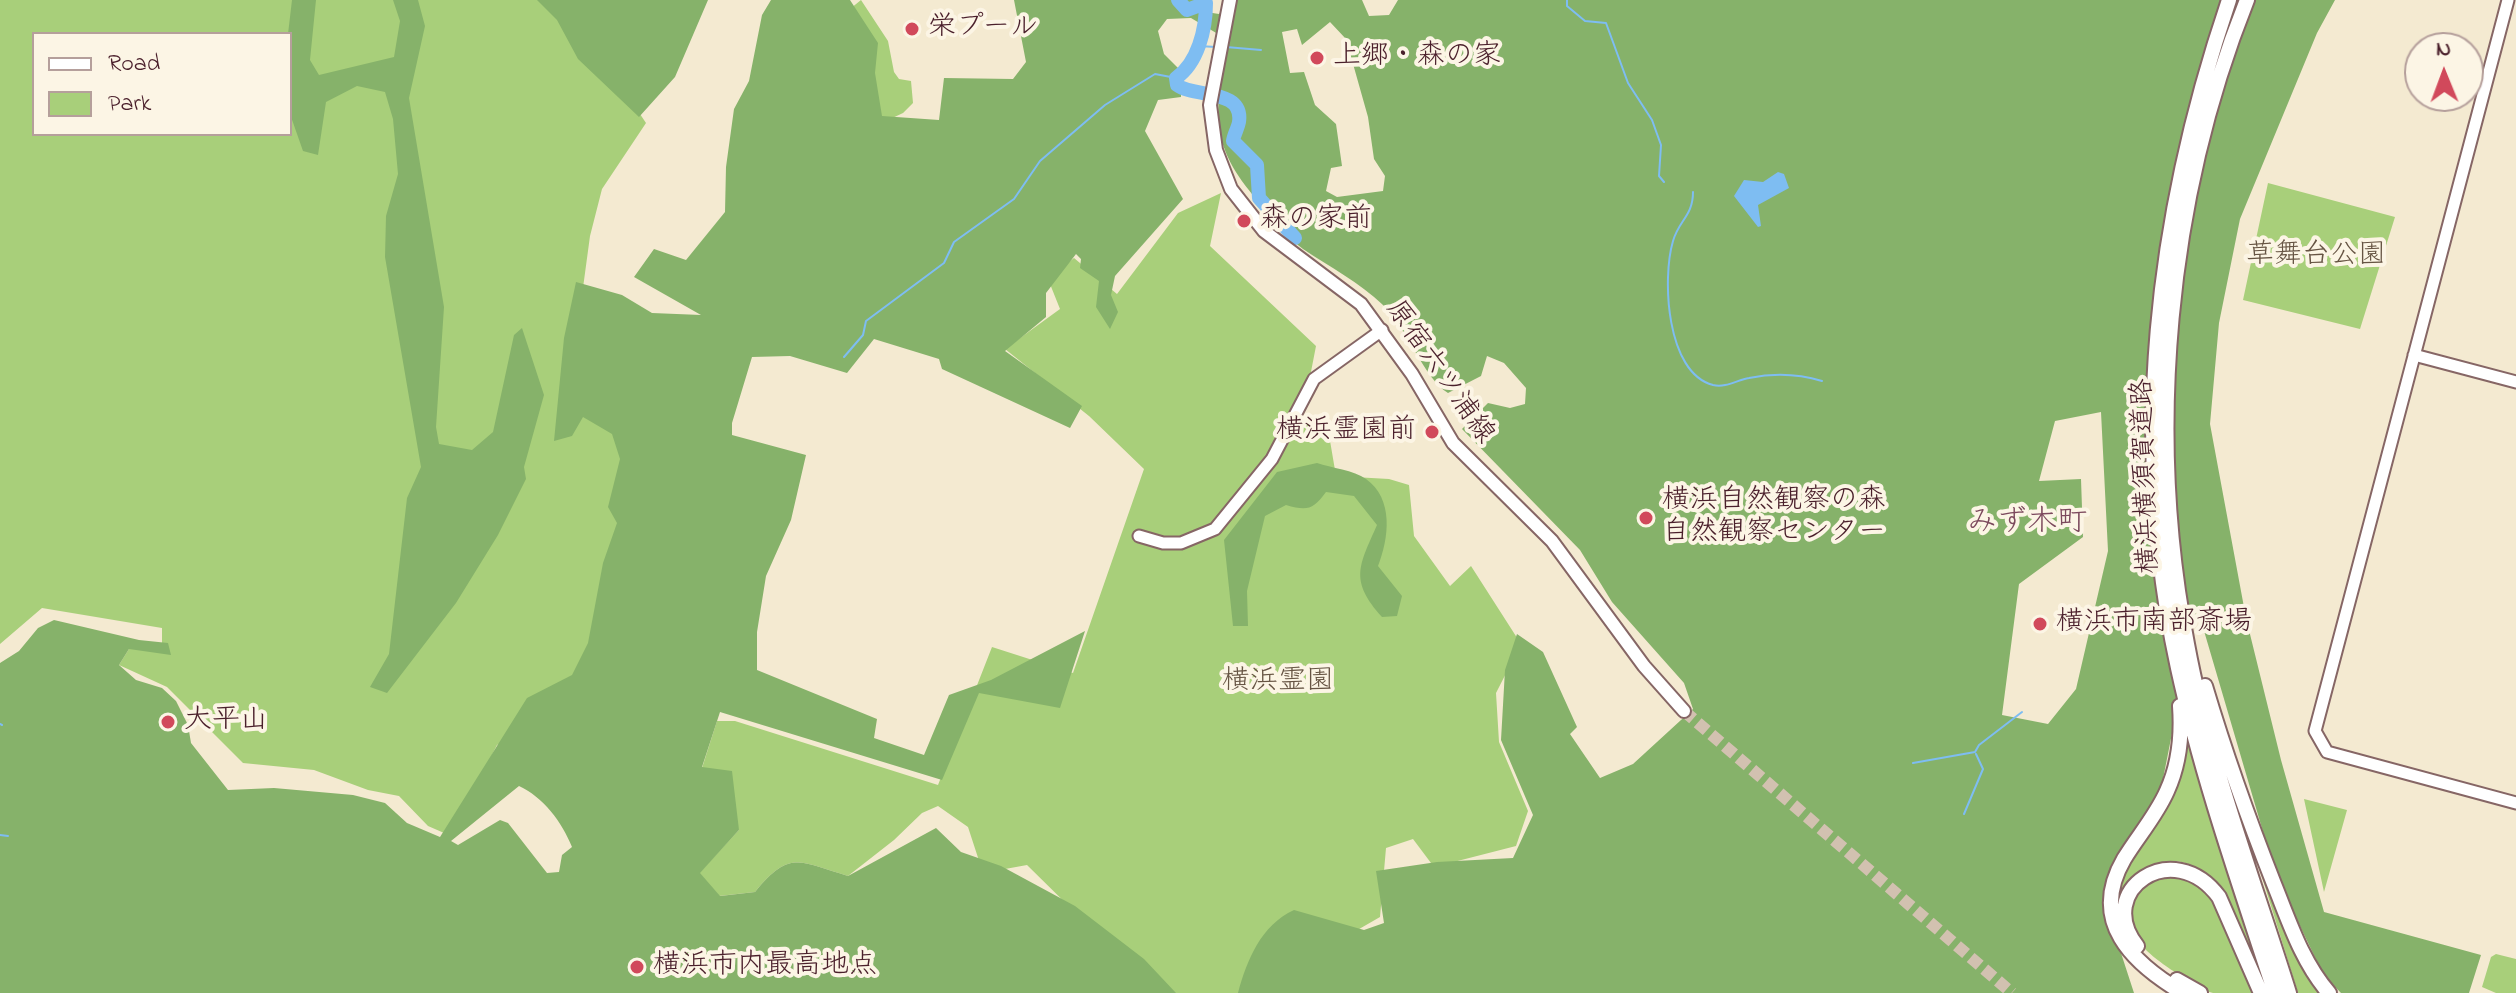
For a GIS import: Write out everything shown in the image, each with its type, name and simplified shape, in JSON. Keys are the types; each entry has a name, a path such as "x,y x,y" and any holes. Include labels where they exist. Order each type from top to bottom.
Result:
{"highway":[{"name":"横浜横須賀道路","path":"2229,0 2182,160 2166,241 2158,307 2153,416 2155,504 2178,667 2207,777 2275,993"},
{"name":"横浜横須賀道路","path":"2247,0 2206,128 2180,258 2169,379 2170,489 2176,571 2199,698 2214,759 2289,993"},
{"path":"2170,489 2198,662 2221,738 2295,934 2310,966 2329,993"},
{"path":"2178,667 2182,725 2173,778 2161,804 2122,863 2112,891 2112,906 2118,935 2130,952 2142,965 2183,993"},
{"path":"2200,993 2148,959 2127,930 2129,895 2143,877 2157,870 2182,869 2209,884 2233,923 2261,993"}],"main road":[{"name":"原宿六ツ浦線","path":"1230,0 1210,99 1221,168 1249,215 1286,250 1361,304 1382,330 1453,443 1479,473 1552,541 1644,666 1684,711"}],"street":[{"path":"2508,0 2315,731 2327,752 2516,803"},
{"path":"1139,536 1163,543 1181,543 1215,529 1272,459 1314,379 1382,330"},
{"path":"2414,355 2516,382"}],"green space":[{"path":"0,0 564,0 646,123 602,189 590,236 570,384 638,461 584,680 537,722 497,745 451,836 428,826 399,796 368,790 314,770 243,763 167,687 119,665 129,649 162,643 162,628 42,608 0,644"},
{"path":"292,0 316,0 310,60 319,75 394,57 400,21 393,0 418,0 425,26 409,98 444,307 436,427 439,444 472,450 493,432 514,335 522,328 544,395 524,467 526,479 498,535 456,603 387,693 370,687 389,654 407,498 421,467 385,257 386,216 398,174 393,119 385,92 357,86 326,102 318,155 303,151 292,120 292,32 288,32"},
{"path":"537,0 708,0 675,77 639,117 578,59 557,20"},
{"path":"771,0 850,0 878,43 875,73 882,116 939,120 944,78 1013,79 1026,62 1014,0 1200,0 1206,12 1219,14 1232,0 1362,0 1369,16 1389,15 1398,0 2335,0 2317,33 2240,219 2219,323 2210,424 2246,618 2281,760 2324,912 2481,955 2469,993 2341,993 2323,974 2276,876 2197,607 2161,789 2135,830 2106,907 2134,993 1238,993 1246,968 1264,934 1294,910 1364,930 1384,923 1376,871 1437,862 1513,858 1533,815 1501,740 1505,670 1517,634 1543,652 1577,727 1570,734 1600,778 1633,764 1693,709 1684,683 1612,602 1580,550 1462,429 1488,403 1510,408 1525,404 1526,388 1504,363 1487,356 1481,376 1448,393 1432,377 1383,305 1289,237 1235,171 1220,134 1218,114 1228,40 1191,18 1167,19 1158,31 1164,54 1181,71 1181,97 1158,100 1145,131 1183,199 1115,276 1111,295 1118,312 1110,329 1096,307 1099,281 1080,268 1081,259 1076,254 1046,293 1046,317 1005,351 1082,406 1070,428 942,369 939,359 874,339 847,373 790,356 752,357 732,423 732,435 806,455 791,520 766,576 757,632 757,670 877,719 874,738 924,755 949,695 991,680 1085,631 1060,708 979,693 942,780 720,712 702,767 732,771 739,830 700,873 720,896 755,892 767,878 787,864 807,864 848,876 936,828 961,852 1001,866 1075,906 1144,959 1176,993 0,993 0,663 19,651 38,628 54,620 139,640 168,643 171,655 129,649 119,665 136,680 162,688 176,701 188,725 191,743 228,790 274,788 353,795 385,803 407,823 440,837 527,698 572,675 588,643 603,563 617,523 608,507 620,459 612,434 583,417 572,436 554,441 564,338 576,282 622,295 652,313 701,315 634,277 654,249 686,260 725,212 726,167 734,109 749,81 762,15","holes":["1330,22 1346,39 1368,117 1374,159 1385,176 1383,191 1337,197 1326,191 1331,168 1342,166 1336,124 1315,105 1304,72 1290,73 1282,32 1297,29 1302,45","2101,412 2108,551 2076,689 2048,724 2002,715 2019,584 2083,537 2081,479 2039,481 2055,421","519,786 551,811 572,847 562,855 559,872 547,873 508,823 500,820 458,845 451,841"]},
{"path":"861,0 888,41 894,72 899,79 911,81 913,103 903,113 886,121 876,122 824,30"},
{"name":"草舞台公園","path":"2268,183 2395,217 2360,329 2243,300"},
{"name":"横浜霊園","path":"1221,193 1210,246 1316,346 1302,418 1328,429 1336,476 1389,479 1409,485 1414,536 1450,586 1471,566 1521,644 1496,693 1499,742 1528,811 1516,846 1434,867 1413,839 1386,848 1380,917 1248,993 1157,993 1027,865 983,873 968,827 938,806 922,813 894,840 848,876 807,864 787,864 767,878 755,892 719,896 699,873 739,830 702,768 717,721 735,721 938,785 992,647 1073,673 1144,469 1089,416 1005,349 1060,309 1048,279 1074,258 1117,294 1178,213"},
{"path":"1317,463 1361,476 1375,487 1381,497 1387,520 1385,543 1378,566 1402,596 1397,616 1382,617 1361,582 1362,562 1377,525 1354,496 1326,492 1309,508 1286,505 1265,516 1247,591 1248,626 1233,626 1224,540 1277,472"},
{"path":"2190,746 2270,993 2267,993 2228,904 2214,884 2197,869 2178,862 2156,864 2141,873 2115,907 2116,891 2182,748"},
{"path":"2304,799 2347,810 2324,892"},
{"path":"2244,819 2322,993 2298,993"},
{"path":"2151,875 2192,876 2219,906 2256,993 2213,993 2203,989 2160,962 2138,941 2130,918 2132,905"},
{"path":"2496,954 2516,959 2516,993 2496,993 2482,987 2491,957"}],"water":[{"path":"1778,172 1784,174 1789,188 1758,205 1761,226 1758,227 1734,196 1744,180 1763,182"}],"waterway":[{"path":"1178,0 1187,10 1206,3 1199,45 1190,64 1176,78 1177,85 1234,104 1239,122 1233,141 1257,165 1259,198 1295,238"},
{"path":"1567,0 1567,6 1585,21 1606,23 1628,83 1652,120 1661,145 1659,176 1664,182"},
{"path":"1198,46 1216,47"},
{"path":"1226,47 1261,50"},
{"path":"844,357 863,335 866,321 944,263 954,242 1014,199 1040,161 1105,105 1155,74 1176,78"},
{"path":"1693,192 1691,207 1673,241 1668,277 1671,322 1685,363 1697,377 1713,385 1777,375 1822,381"},
{"path":"1913,763 1975,752 1979,745 2022,712"},
{"path":"1964,814 1983,769 1976,754"},
{"path":"0,835 8,836"}],"tunnel":[{"path":"1684,711 2012,993"}],"place":[{"name":"栄プール","path":"912,29"},
{"name":"上郷・森の家","path":"1317,58"},
{"name":"森の家前","path":"1244,221"},
{"name":"横浜霊園前","path":"1432,432"},
{"name":"横浜自然観察の森 自然観察センター","path":"1646,518"},
{"name":"横浜市南部斎場","path":"2040,624"},
{"name":"大平山","path":"168,722"},
{"name":"横浜市内最高地点","path":"637,967"}],"district":[{"name":"みず木町","path":"2027,525"}]}
